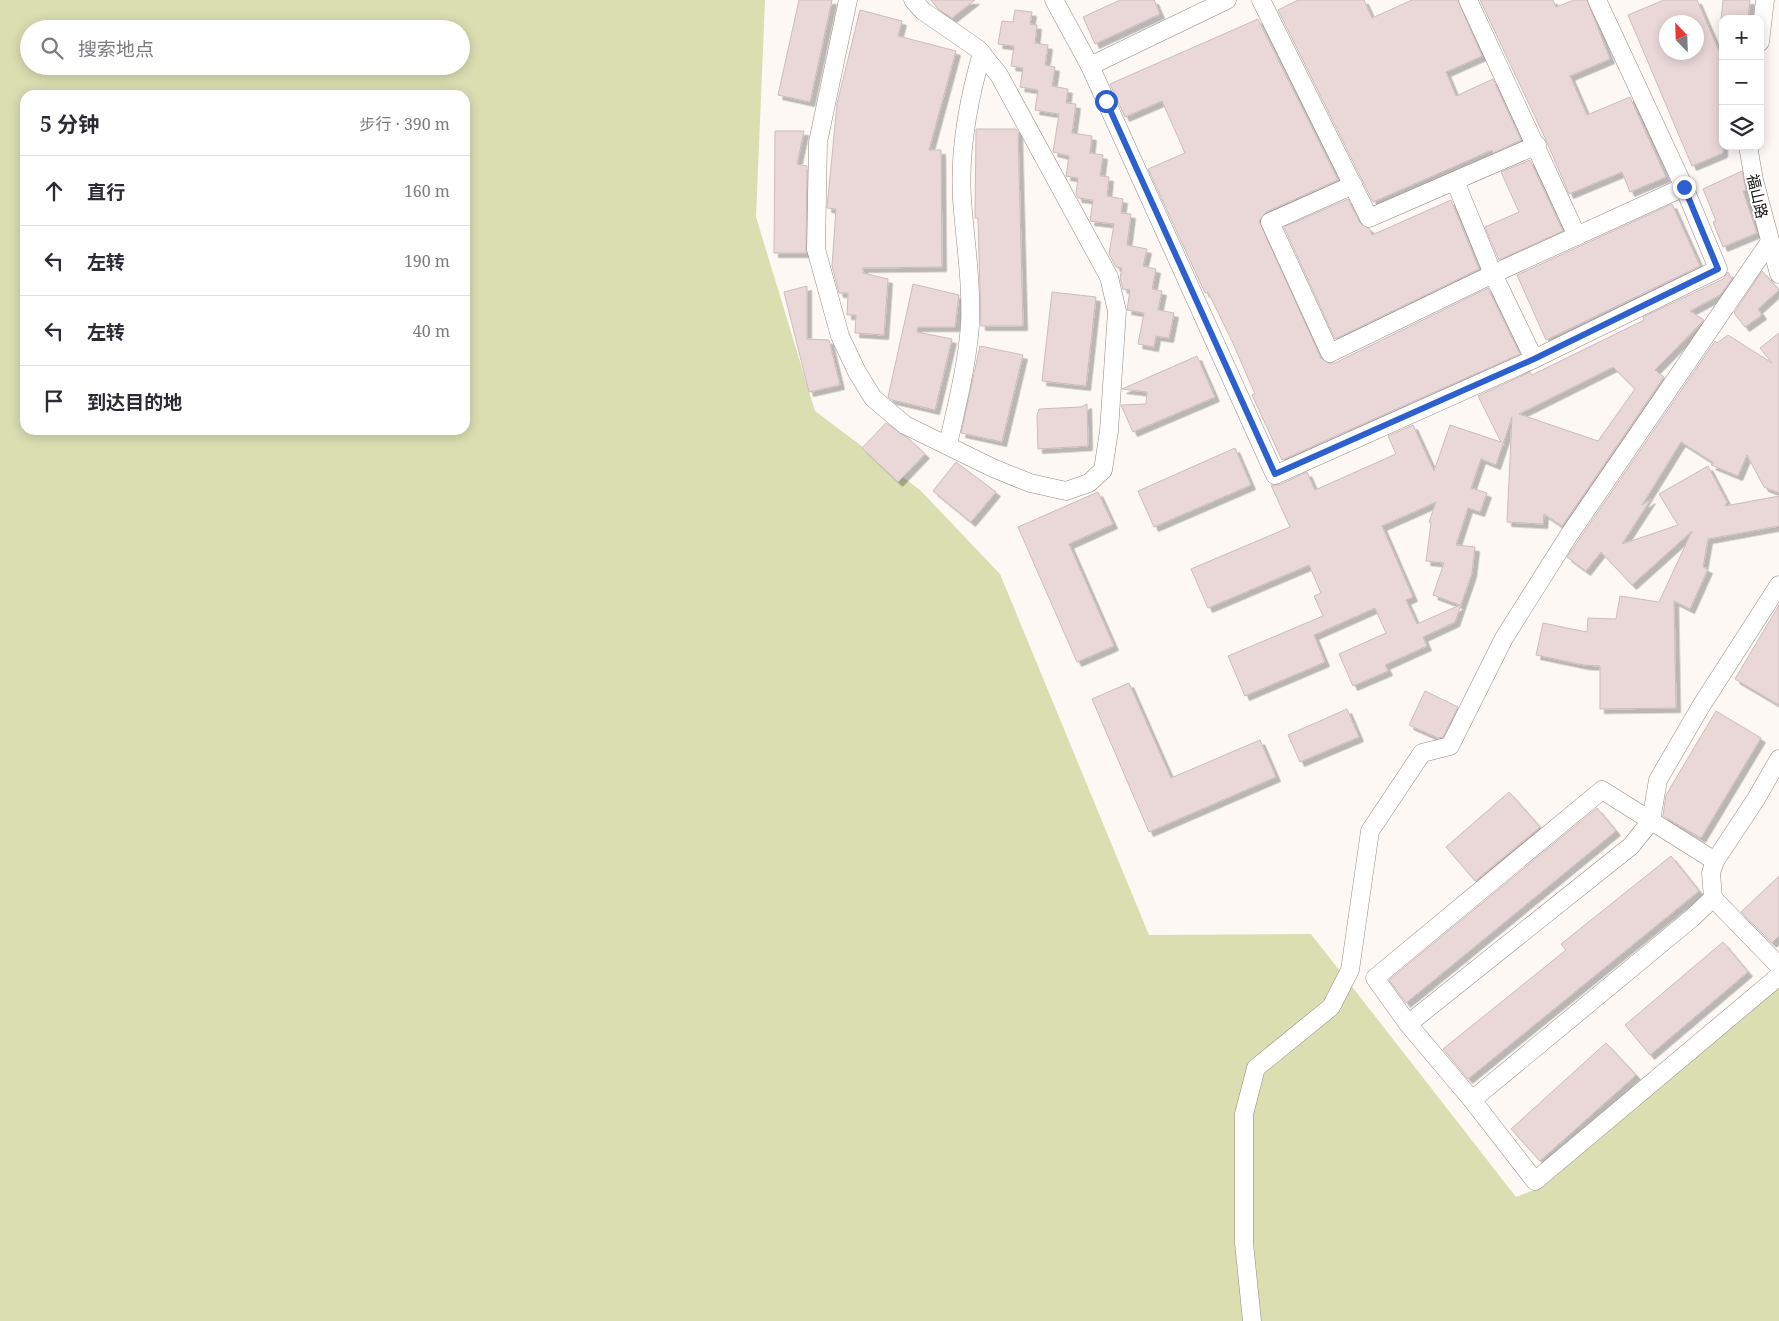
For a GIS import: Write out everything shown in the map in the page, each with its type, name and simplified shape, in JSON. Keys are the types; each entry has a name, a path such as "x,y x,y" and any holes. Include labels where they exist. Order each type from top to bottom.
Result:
{"street":[{"path":"848,0 818,142 816,249 840,336 857,372 873,398 905,425 948,444 993,468 1030,483 1066,491 1089,483 1103,470 1109,430 1117,311 1109,277 999,76 982,53 923,11 914,0"},
{"path":"1054,0 1090,66 1275,474 1534,359 1718,269 1684,187 1597,0"},
{"path":"1090,66 1227,0"},
{"path":"1261,0 1370,218 1537,145"},
{"path":"1468,0 1537,145 1577,236"},
{"path":"1763,15 1765,0"},
{"path":"948,444 967,354 970,323 968,258 962,198 964,128 972,88 982,53"},
{"name":"福山路","path":"1749,150 1769,243 1778,269"},
{"path":"1455,181 1493,274 1534,359"},
{"path":"1353,185 1270,222 1330,353 1493,274 1684,187"},
{"path":"1252,1321 1244,1243 1244,1114 1256,1068 1331,1007 1350,970 1370,831 1422,754 1450,746 1504,638 1569,535 1769,243"},
{"path":"1408,1024 1631,846 1651,821 1658,780 1701,706 1779,585"},
{"path":"1779,759 1756,799 1715,861 1711,873 1713,898 1779,966"},
{"path":"1715,861 1602,790 1375,978 1408,1024 1472,1100 1535,1181 1779,976"},
{"path":"1472,1100 1713,898"}],"green space":[{"path":"0,0 765,0 756,217 815,411 920,490 1000,574 1149,935 1311,934 1516,1197 1534,1190 1779,984 1779,1321 0,1321"}],"building":[{"path":"799,0 832,0 810,102 778,95"},
{"path":"931,0 975,0 952,18 938,9"},
{"path":"1120,0 1154,0 1160,14 1095,44 1083,17"},
{"path":"1298,0 1364,0 1372,18 1412,0 1458,0 1482,56 1446,72 1456,96 1493,79 1521,140 1493,153 1492,150 1373,202 1278,10"},
{"path":"1480,0 1553,0 1556,7 1574,0 1587,0 1610,59 1570,76 1587,115 1630,97 1666,177 1630,192 1622,172 1569,194 1546,140"},
{"path":"1664,0 1697,0 1704,15 1659,15 1659,60 1704,60 1704,16 1719,51 1719,150 1723,150 1723,153 1692,166 1628,15"},
{"path":"1723,0 1750,0 1748,15 1721,15"},
{"path":"860,10 902,21 898,36 956,51 929,150 941,150 942,267 863,268 863,273 888,279 884,335 855,333 856,315 847,315 848,293 839,293 832,266 836,209 827,208 837,104"},
{"path":"1015,10 1032,12 1030,24 1037,25 1035,43 1048,45 1045,65 1055,67 1052,86 1068,89 1066,103 1076,104 1072,133 1092,136 1090,153 1103,155 1100,176 1109,177 1107,196 1123,199 1121,213 1131,214 1127,245 1147,249 1143,266 1156,269 1152,289 1162,291 1158,310 1174,313 1169,338 1156,336 1154,347 1138,344 1144,313 1127,310 1130,290 1123,289 1120,278 1122,268 1116,267 1109,254 1114,224 1090,221 1093,200 1078,198 1076,193 1078,178 1066,176 1069,156 1053,152 1059,114 1035,110 1038,90 1020,87 1023,68 1011,66 1014,46 998,44 1002,21 1013,22"},
{"path":"1258,19 1338,180 1266,212 1259,221 1321,358 1329,363 1335,363 1488,288 1520,354 1282,460 1252,395 1255,394 1232,341 1208,292 1205,293 1148,169 1185,153 1162,101 1125,117 1110,84"},
{"path":"976,129 1016,129 1018,132 1023,326 981,326 978,218 975,218"},
{"path":"775,131 804,131 797,164 807,166 806,253 774,253"},
{"path":"1530,160 1563,231 1499,260 1485,227 1519,212 1501,172"},
{"path":"1742,171 1746,190 1743,191 1757,233 1723,247 1713,222 1716,221 1703,189"},
{"path":"1348,199 1360,223 1369,228 1372,235 1451,200 1479,269 1335,339 1284,227"},
{"path":"1672,204 1700,266 1546,340 1517,275"},
{"path":"1762,271 1779,290 1758,309 1762,315 1745,327 1734,313"},
{"path":"1728,272 1732,279 1720,295 1690,311 1704,320 1655,370 1664,377 1562,526 1544,514 1543,524 1507,522 1512,417 1496,465 1481,459 1471,488 1487,493 1480,512 1468,508 1456,545 1475,547 1472,573 1455,622 1423,637 1427,646 1385,665 1388,671 1353,686 1339,654 1386,633 1375,608 1314,635 1325,662 1245,696 1228,656 1323,616 1314,596 1321,593 1309,565 1208,608 1191,569 1290,527 1271,485 1279,485 1307,472 1315,490 1396,454 1388,436 1413,425 1434,471 1450,425 1501,442 1478,396 1530,372 1532,375 1644,320 1643,317 1723,279","holes":["1613,367 1635,389 1598,441 1519,414","1436,502 1429,522 1431,523 1426,561 1444,563 1433,595 1460,605 1417,624 1406,600 1413,597 1382,526"]},
{"path":"913,284 959,295 955,327 918,327 917,332 952,339 935,410 892,400 888,397"},
{"path":"807,286 807,339 829,340 840,385 809,392 784,292"},
{"path":"1052,292 1096,297 1086,386 1042,381"},
{"path":"1779,333 1779,493 1764,487 1747,455 1738,476 1711,465 1714,463 1681,442 1642,505 1651,499 1622,544 1678,525 1659,494 1708,466 1727,502 1725,506 1779,496 1779,526 1708,539 1703,567 1708,569 1690,609 1674,601 1676,708 1600,709 1600,666 1584,665 1536,655 1543,623 1587,632 1588,618 1616,619 1620,596 1659,602 1692,531 1632,585 1601,552 1586,571 1567,557 1715,341 1717,343 1728,335 1772,363 1760,348"},
{"path":"980,346 1023,355 1002,442 961,433"},
{"path":"1197,356 1215,397 1133,432 1121,405 1146,404 1147,392 1122,389"},
{"path":"1087,404 1088,446 1038,449 1037,415 1039,409 1081,407"},
{"path":"886,423 909,439 925,454 898,482 862,448"},
{"path":"1235,448 1251,485 1154,527 1138,491"},
{"path":"956,462 996,492 971,522 933,491"},
{"path":"1098,492 1113,524 1069,544 1114,646 1077,662 1018,527"},
{"path":"1779,605 1779,705 1735,679"},
{"path":"1129,683 1171,778 1260,740 1276,777 1149,832 1092,699"},
{"path":"1425,691 1458,707 1443,737 1438,738 1409,725"},
{"path":"1347,709 1359,737 1300,762 1288,735"},
{"path":"1716,711 1761,738 1701,838 1663,816 1666,795"},
{"path":"1509,792 1540,827 1475,881 1446,847"},
{"path":"1597,808 1616,831 1406,1003 1389,980"},
{"path":"1671,856 1699,891 1468,1079 1443,1049 1566,950 1561,944"},
{"path":"1779,876 1779,936 1772,943 1741,912"},
{"path":"1723,942 1748,972 1650,1055 1625,1025"},
{"path":"1606,1043 1636,1075 1540,1161 1511,1129"}],"route":[{"path":"1106,101 1275,474 1534,359 1718,269 1684,187"}]}
